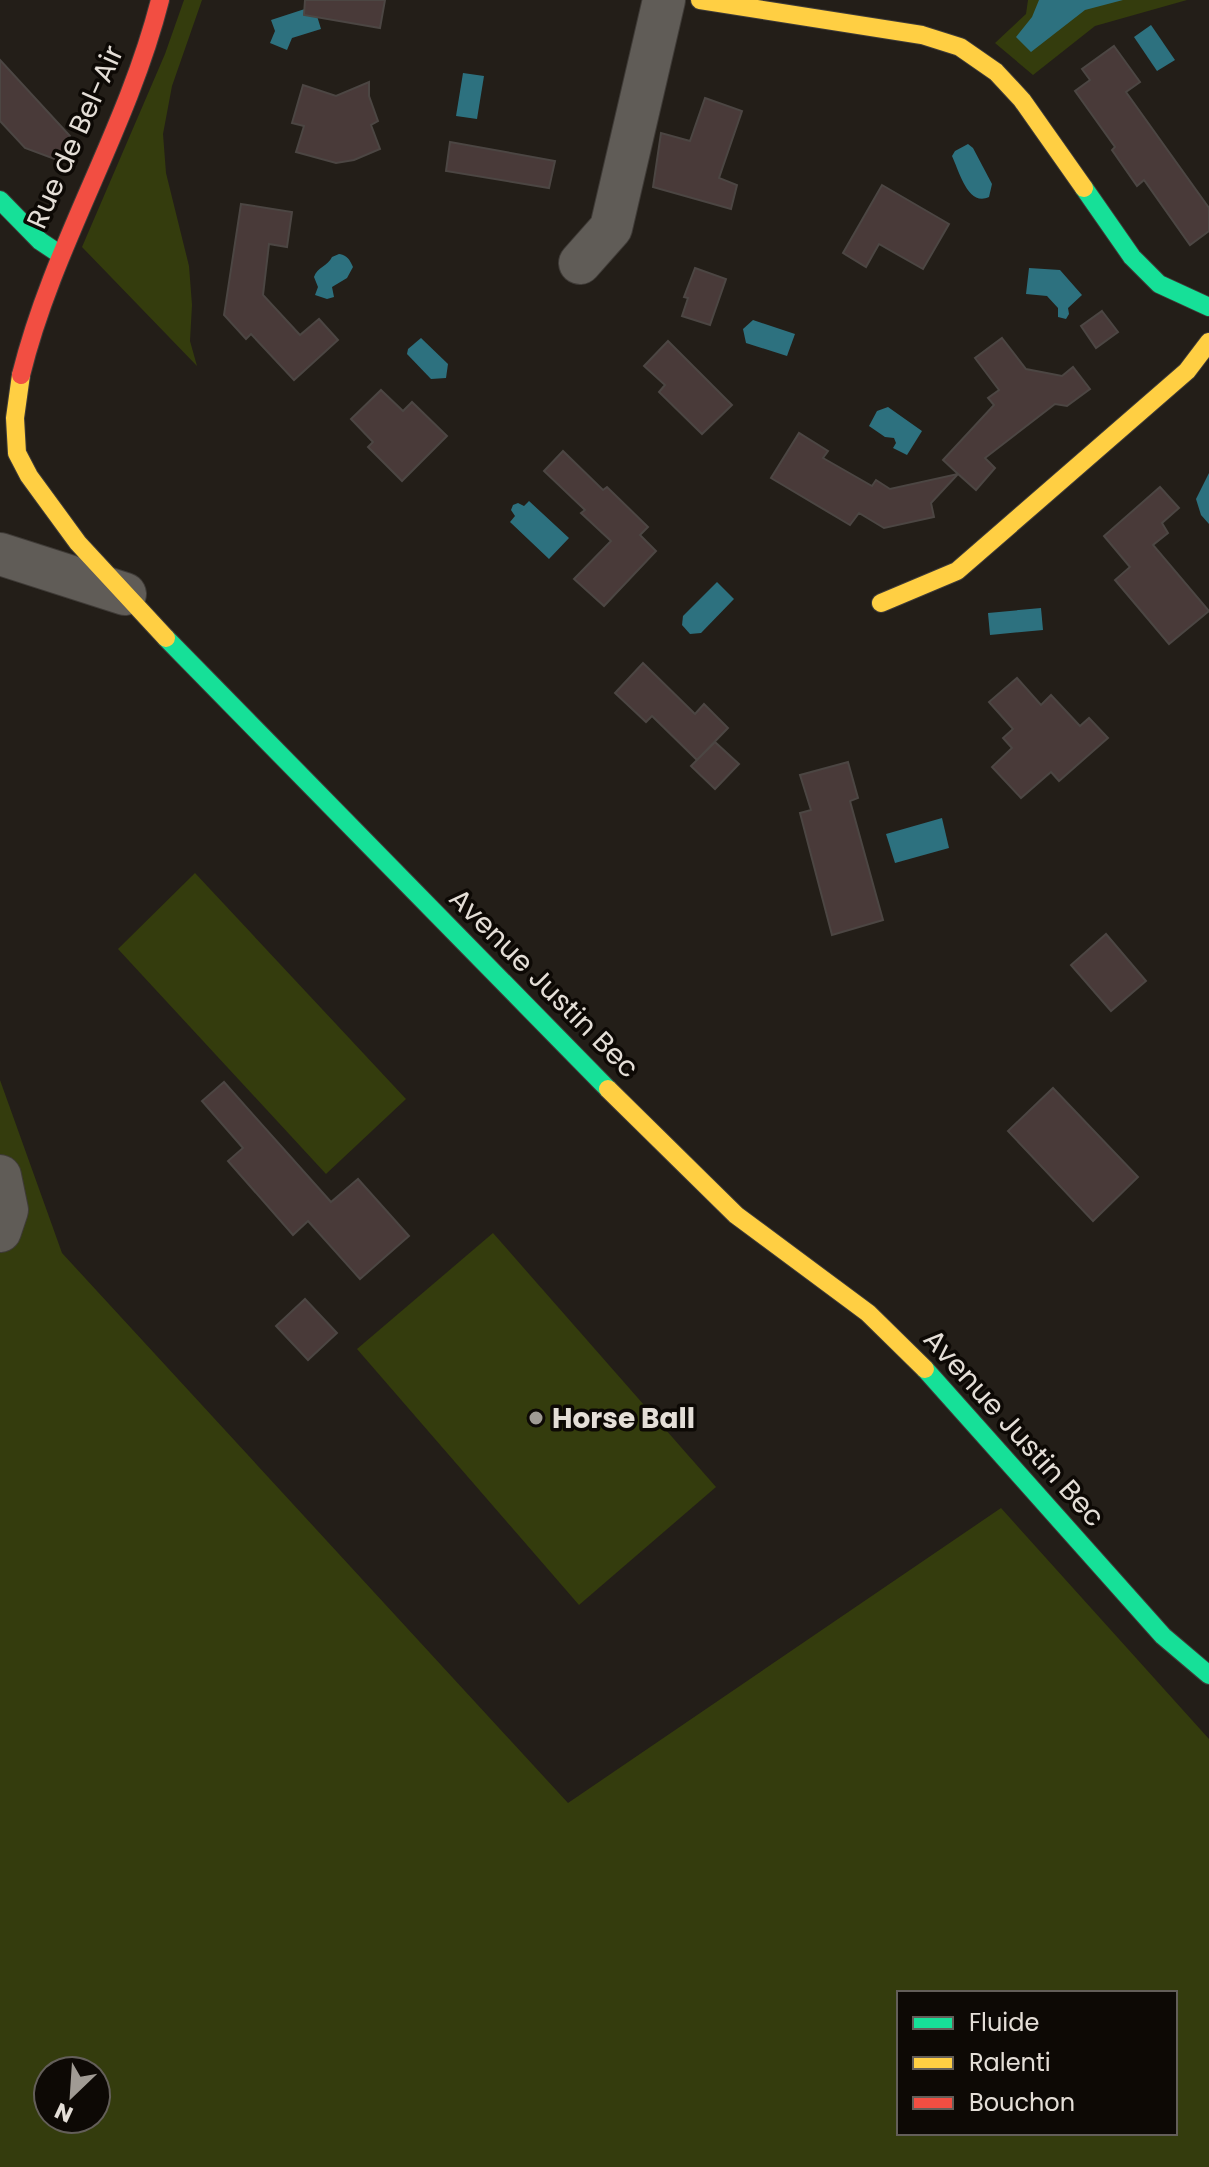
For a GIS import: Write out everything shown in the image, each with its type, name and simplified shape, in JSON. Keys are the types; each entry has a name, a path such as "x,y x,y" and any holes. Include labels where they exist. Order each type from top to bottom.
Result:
{"street":[{"name":"Rue de Bel-Air","path":"55,251 112,137 160,0"},
{"path":"580,263 611,228 664,0"},
{"path":"700,0 922,35 960,47 996,72 1022,100 1132,257 1159,284 1209,307"},
{"path":"0,200 40,241 55,251"},
{"name":"Avenue Justin Bec","path":"55,251 14,346 2,408 16,451 79,542 125,594 563,1045 736,1215 858,1305 903,1345 1163,1636 1209,1675"},
{"path":"881,603 957,571 1187,371 1209,342"},
{"path":"0,554 125,594"},
{"path":"0,1176 7,1210 0,1231"}],"green space":[{"path":"184,0 202,0 172,86 163,134 166,173 189,266 192,305 190,341 197,366 82,247 165,54"},
{"path":"1028,0 1187,0 1095,26 1033,75 995,43 1026,14"},
{"path":"195,873 406,1099 326,1174 118,949"},
{"path":"0,1080 62,1253 568,1803 1001,1508 1209,1739 1209,2167 0,2167"},
{"name":"Horse Ball","path":"493,1233 716,1487 579,1605 357,1349"}],"water":[{"path":"1039,0 1123,0 1085,10 1031,52 1016,37 1032,17"},
{"path":"314,6 321,29 292,38 287,50 270,43 275,31 271,20"},
{"path":"1151,25 1175,60 1157,71 1134,37"},
{"path":"463,73 484,76 477,119 456,116"},
{"path":"968,144 992,184 989,197 982,199 970,192 952,156"},
{"path":"339,254 348,258 353,267 347,278 332,287 334,297 327,299 315,295 318,287 315,274"},
{"path":"1029,268 1060,270 1082,295 1068,308 1066,319 1058,317 1058,308 1047,296 1026,294"},
{"path":"753,320 795,334 787,356 746,343 743,329"},
{"path":"421,338 448,364 446,378 431,379 407,354 408,349"},
{"path":"888,407 922,431 907,455 893,448 896,443 894,438 885,437 869,426 877,411"},
{"path":"1209,473 1209,524 1201,515 1196,499"},
{"path":"529,501 569,538 549,559 510,522 515,516 511,510 513,505 518,503 524,506"},
{"path":"717,582 734,599 701,633 690,634 682,625 683,616"},
{"path":"1041,608 1043,630 990,635 988,613"},
{"path":"942,818 949,848 895,863 886,834"}],"building":[{"path":"305,0 385,0 380,28 304,15"},
{"path":"1114,46 1140,82 1126,92 1209,208 1209,231 1190,245 1144,180 1137,186 1112,150 1115,147 1075,91 1090,80 1082,69"},
{"path":"0,60 70,136 60,161 25,148 0,121"},
{"path":"369,82 369,96 378,121 371,125 380,149 354,160 336,163 296,152 304,126 292,123 303,85 336,96"},
{"path":"705,98 742,111 719,178 737,185 731,209 653,187 661,133 690,141"},
{"path":"450,142 555,161 549,188 446,171"},
{"path":"882,185 949,224 923,269 879,244 866,267 843,253"},
{"path":"241,204 292,212 287,247 269,244 263,295 300,335 319,319 338,340 294,380 251,334 246,339 224,315"},
{"path":"695,268 726,279 710,325 682,316 688,298 684,297"},
{"path":"1102,311 1118,332 1096,348 1081,326"},
{"path":"1002,338 1026,369 1062,376 1073,367 1090,389 1067,406 1055,404 985,458 995,468 976,490 943,460 994,405 988,398 999,390 975,358"},
{"path":"668,341 732,405 702,434 659,392 665,385 644,366"},
{"path":"381,390 403,411 412,402 447,436 402,481 368,447 373,442 351,419"},
{"path":"799,433 828,451 823,458 872,486 876,480 890,489 958,474 931,503 934,517 884,528 859,513 850,525 771,478"},
{"path":"563,451 603,490 607,487 648,527 640,535 656,551 604,606 574,579 611,541 581,513 585,510 544,471"},
{"path":"1160,487 1179,508 1162,523 1168,533 1153,545 1209,611 1169,644 1115,580 1130,567 1104,536"},
{"path":"643,663 695,714 704,704 728,728 697,760 652,716 646,722 615,693"},
{"path":"1017,678 1041,705 1051,695 1080,726 1089,718 1108,738 1059,781 1051,772 1021,798 992,767 1012,748 1003,738 1013,729 989,702"},
{"path":"715,742 739,764 715,789 691,766"},
{"path":"848,762 858,798 850,801 883,920 832,935 800,813 811,810 800,775"},
{"path":"1106,934 1146,981 1111,1011 1071,965"},
{"path":"224,1082 331,1202 358,1179 409,1236 360,1279 308,1221 293,1235 228,1161 243,1148 202,1101"},
{"path":"1053,1088 1138,1177 1093,1221 1008,1131"},
{"path":"305,1299 337,1333 308,1360 276,1326"}],"traffic: fast":[{"path":"1084,188 1132,257 1159,284 1209,307"},
{"path":"0,200 40,241 55,251"},
{"path":"166,638 608,1089"},
{"path":"925,1369 1163,1636 1209,1675"}],"traffic: slow":[{"path":"700,0 922,35 960,47 996,72 1022,100 1084,188"},
{"path":"881,603 957,571 1187,371 1209,342"},
{"path":"21,375 15,418 17,453 29,476 78,543 166,638"},
{"path":"608,1089 736,1215 868,1313 925,1369"}],"traffic: jam":[{"path":"21,375 52,280 129,95 160,0"}],"place":[{"name":"Horse Ball","path":"536,1418"}]}
